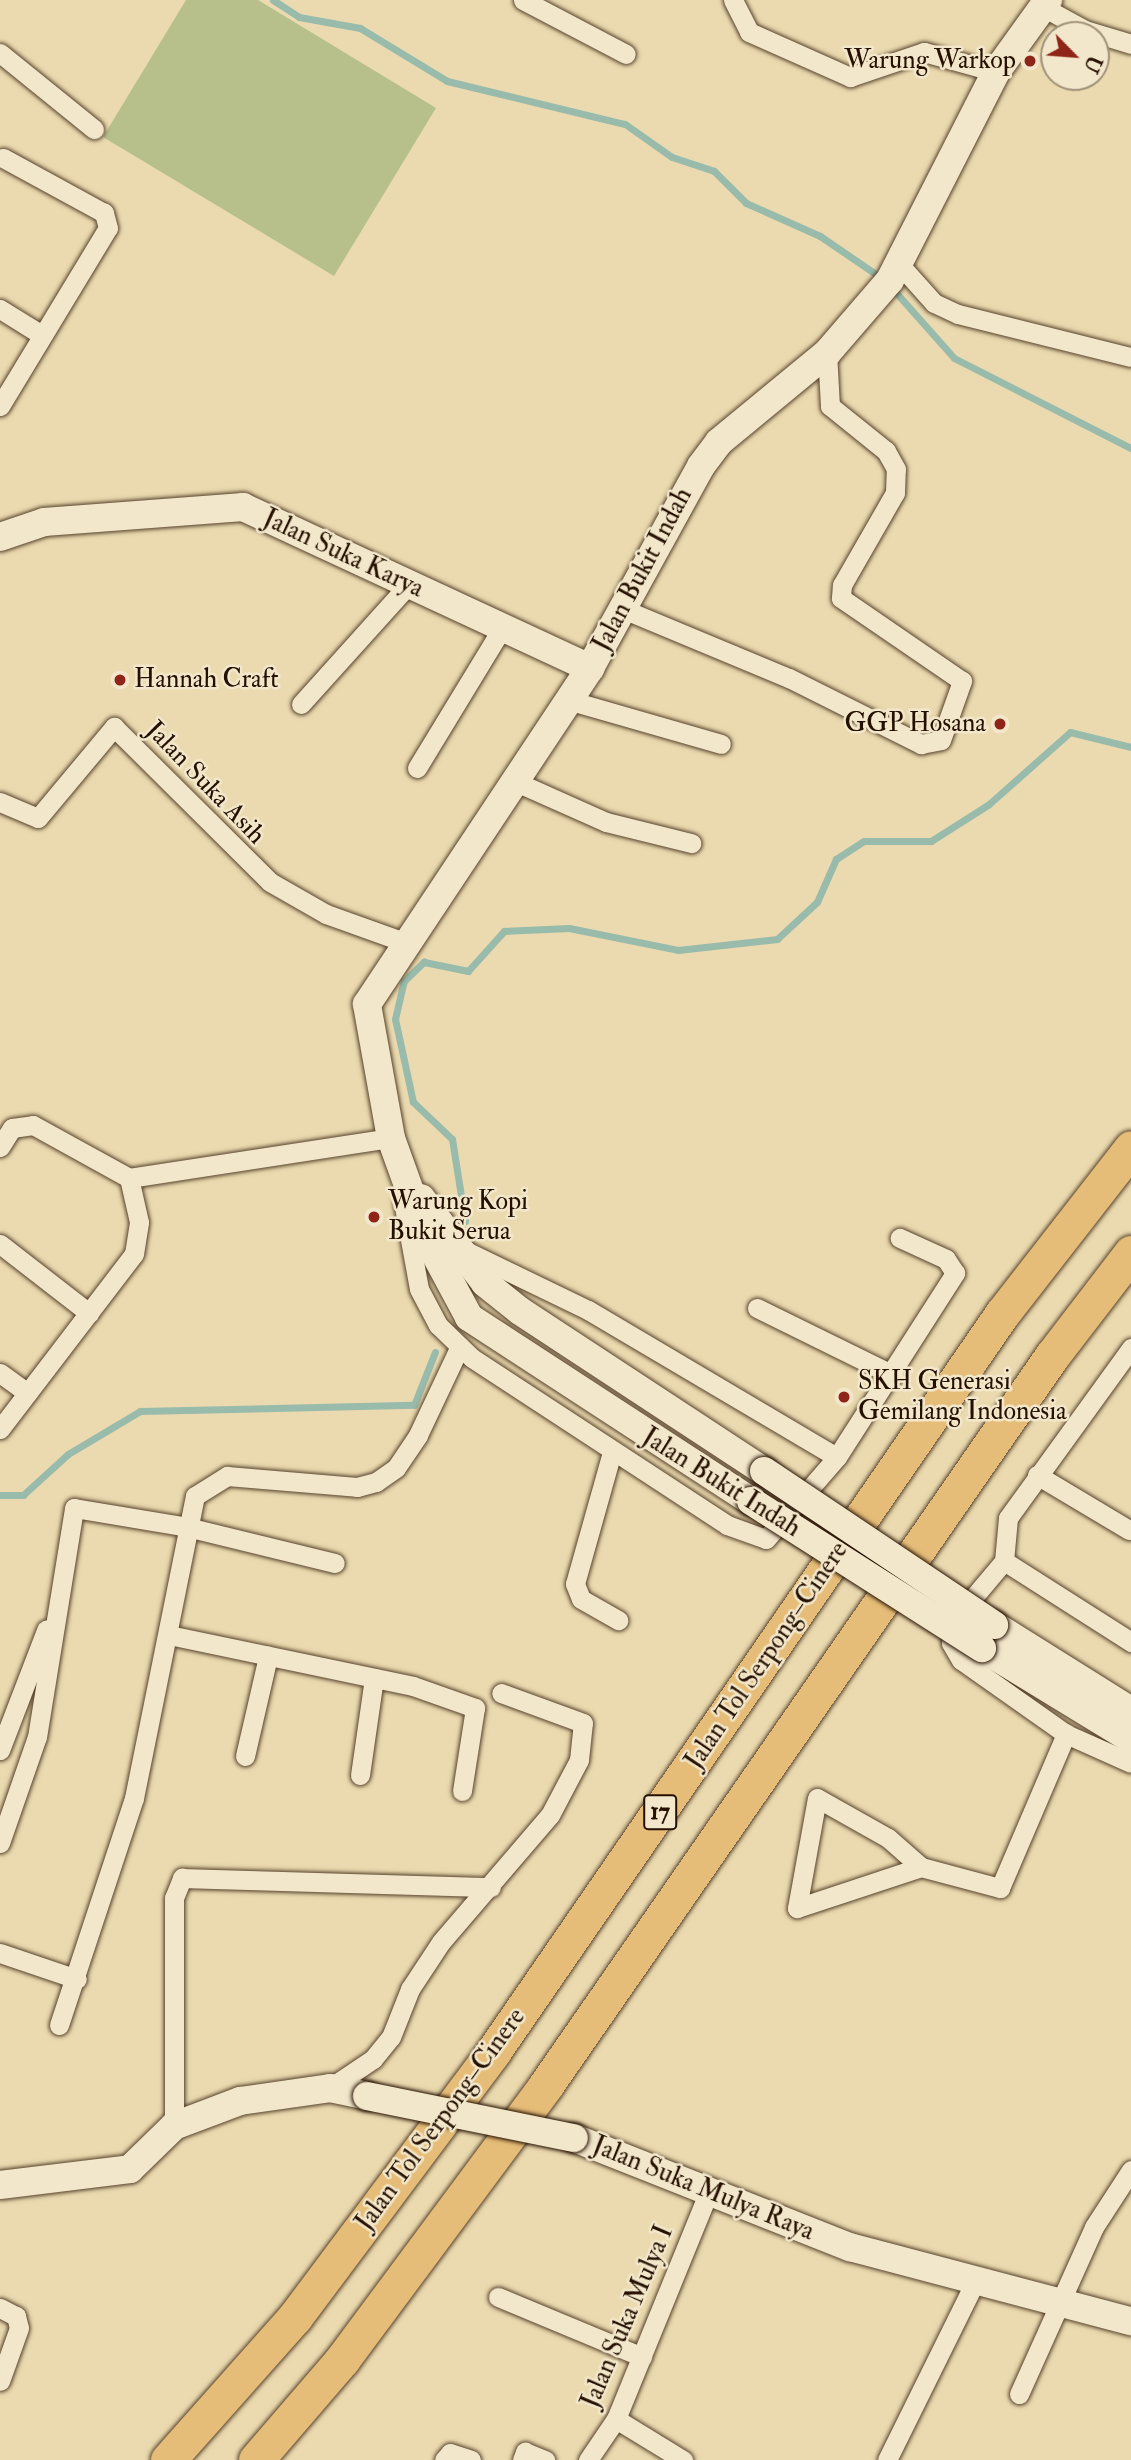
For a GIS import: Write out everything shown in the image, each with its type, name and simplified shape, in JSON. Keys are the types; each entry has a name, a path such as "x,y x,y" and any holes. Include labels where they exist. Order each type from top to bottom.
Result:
{"highway":[{"name":"Jalan Tol Serpong–Cinere","path":"168,2460 295,2317 493,2052 1002,1314 1131,1148"},
{"name":"17","path":"256,2460 342,2360 546,2085 1052,1356 1131,1253"}],"main road":[{"name":"Jalan Bukit Indah","path":"1046,4 996,72 890,279 827,353 719,442 680,496 624,609 590,667 404,942 367,1004 391,1138 415,1190 433,1252 469,1317 751,1501 988,1637 1131,1711"},
{"name":"Jalan Suka Karya","path":"0,537 44,522 243,507 501,630 590,667"},
{"name":"Jalan Bukit Indah","path":"415,1190 485,1283 520,1311 764,1471 1131,1739"},
{"name":"Jalan Suka Mulya Raya","path":"0,2185 130,2169 174,2126 240,2101 330,2088 574,2138 850,2247 1131,2321"}],"street":[{"path":"523,0 626,54"},
{"path":"733,0 749,32 850,77 924,52 996,72"},
{"path":"1046,4 1085,30 1131,44"},
{"path":"0,53 94,129"},
{"path":"0,407 107,219 3,158"},
{"path":"890,279 958,314 1131,357"},
{"path":"0,309 42,335"},
{"path":"624,609 789,678 921,744 941,740 962,681 841,598 842,584 895,493 895,469 887,451 830,406 827,353"},
{"path":"301,704 409,584"},
{"path":"417,768 501,630"},
{"path":"568,700 721,744"},
{"name":"Jalan Suka Asih","path":"0,802 38,818 114,727 270,882 326,914 404,942"},
{"path":"514,781 606,822 691,843"},
{"path":"0,1147 12,1128 33,1125 129,1178 391,1138 419,1289 438,1325 460,1346 612,1451 727,1525 766,1539 836,1457 893,1375 955,1270 946,1259 900,1238"},
{"path":"0,1429 134,1254 139,1222 129,1178"},
{"path":"0,1244 89,1314"},
{"path":"462,1249 588,1310 836,1457"},
{"path":"757,1308 893,1375"},
{"path":"59,2025 77,1979 134,1798 195,1496 227,1476 357,1487 376,1482 396,1468 418,1435 460,1346"},
{"path":"1131,1348 1008,1518 1004,1561 967,1605 951,1643 961,1660 1066,1734 1131,1763"},
{"path":"0,1373 28,1393"},
{"path":"612,1451 575,1584 581,1599 618,1620"},
{"path":"1037,1475 1129,1530"},
{"path":"0,1843 37,1737 74,1508 187,1527 335,1563"},
{"path":"1004,1561 1131,1642"},
{"path":"0,1750 61,1591"},
{"path":"169,1635 374,1678 475,1708 462,1791"},
{"path":"245,1756 268,1656"},
{"path":"360,1775 374,1678"},
{"path":"330,2088 385,2044 441,1942 491,1887 550,1815 579,1760 585,1731 567,1713 501,1693"},
{"path":"921,1867 797,1908 817,1798 888,1838 921,1867 996,1890 1003,1886 1066,1734"},
{"path":"174,2126 174,1898 182,1878 491,1887"},
{"path":"0,1953 77,1979"},
{"path":"1019,2394 1101,2213 1131,2170"},
{"name":"Jalan Suka Mulya I","path":"588,2460 616,2419 709,2191"},
{"path":"887,2460 976,2280"},
{"path":"498,2297 642,2357"},
{"path":"0,2308 16,2316 19,2328 0,2381"},
{"path":"616,2419 682,2460"},
{"path":"444,2460 450,2453 471,2460"},
{"path":"520,2457 545,2460"}],"green space":[{"path":"186,0 258,0 436,108 334,276 103,137"}],"waterway":[{"path":"273,0 299,17 360,28 447,81 625,124 672,157 714,171 746,203 820,236 883,279"},
{"path":"891,287 954,358 1131,448"},
{"path":"465,1221 452,1139 413,1102 395,1019 404,981 424,962 468,971 504,931 569,928 678,950 777,939 817,902 836,859 864,841 931,841 989,804 1070,732 1131,747"},
{"path":"0,1495 23,1495 68,1454 140,1411 414,1405 435,1352"}],"place":[{"name":"Warung Warkop","path":"1030,61"},
{"name":"Hannah Craft","path":"120,680"},
{"name":"GGP Hosana","path":"1000,724"},
{"name":"Warung Kopi Bukit Serua","path":"374,1217"},
{"name":"SKH Generasi Gemilang Indonesia","path":"844,1397"}]}
